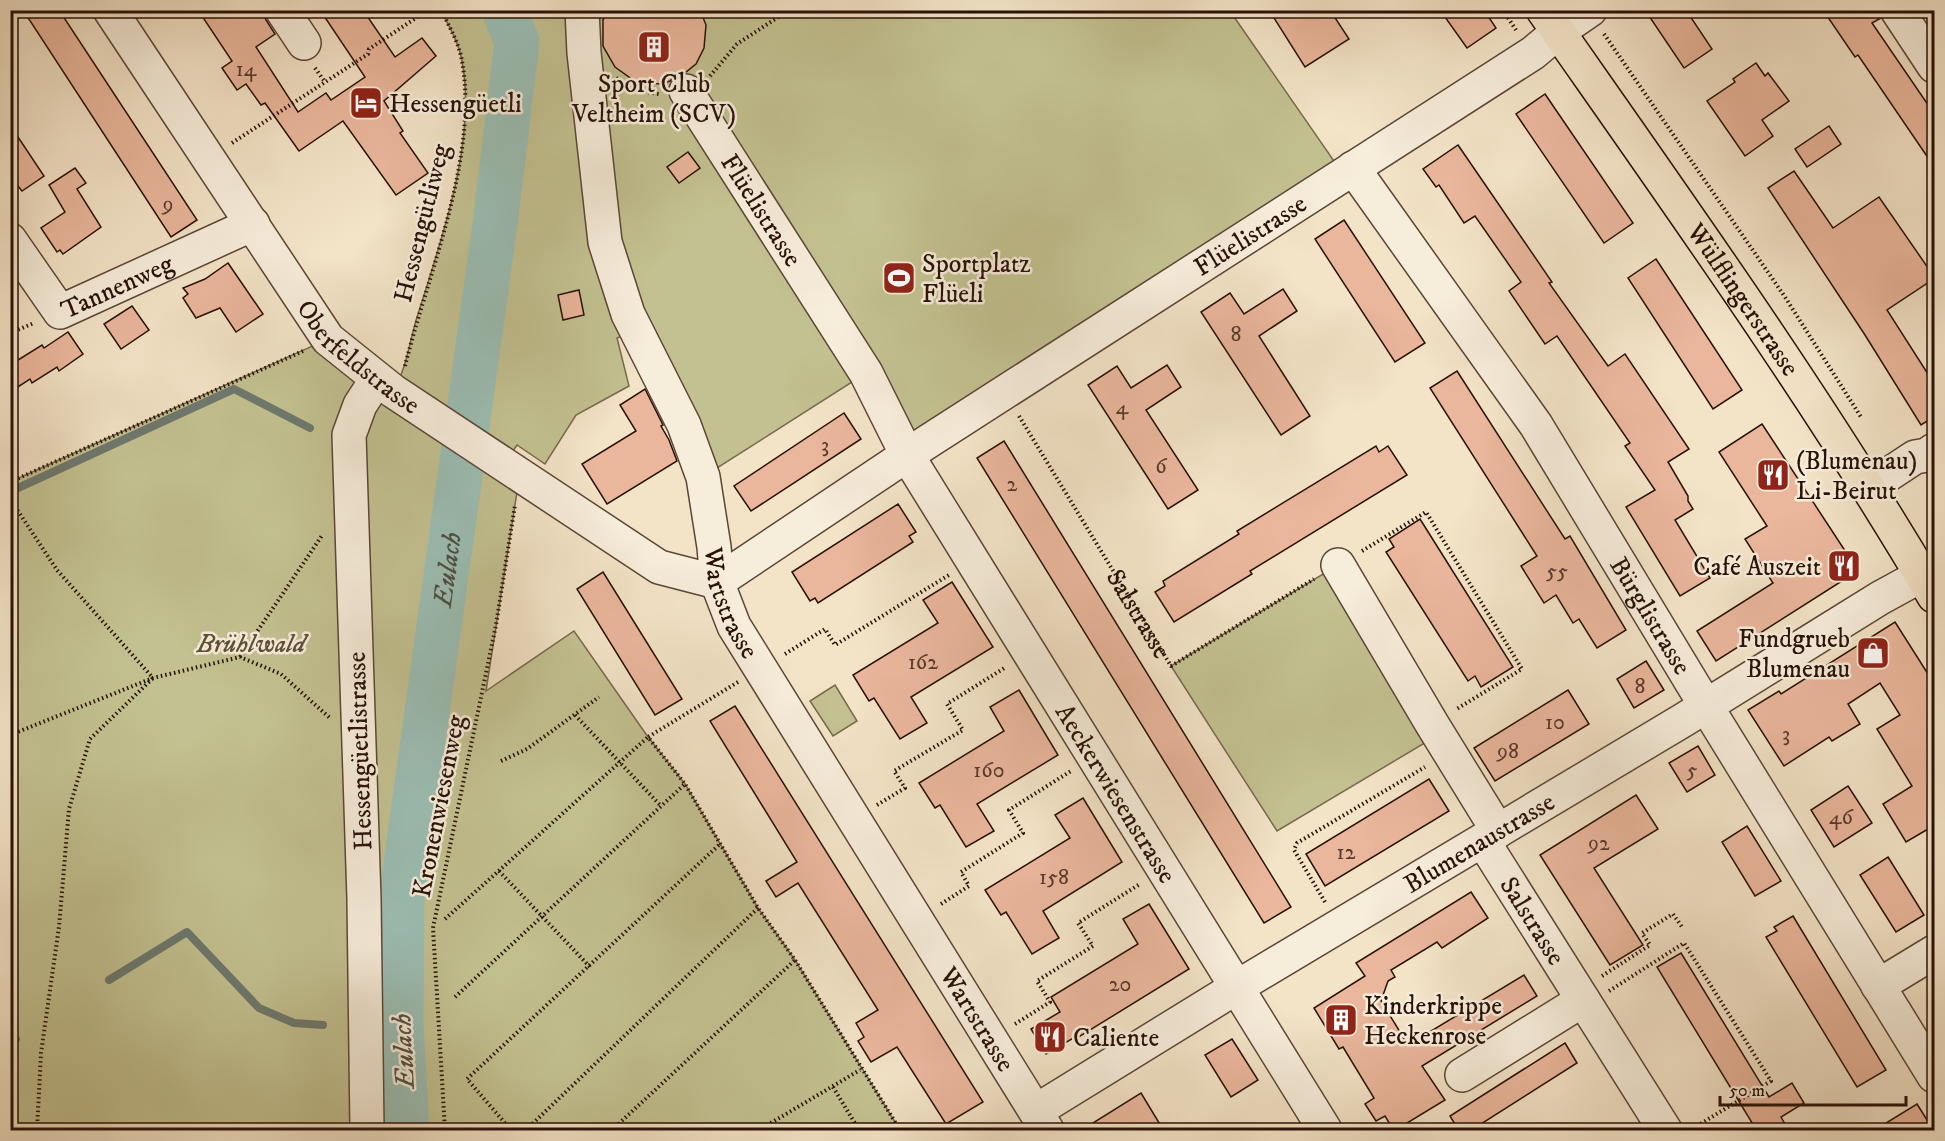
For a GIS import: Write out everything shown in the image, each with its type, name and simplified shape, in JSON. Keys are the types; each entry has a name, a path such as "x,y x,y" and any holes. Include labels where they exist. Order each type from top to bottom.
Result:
{"main road":[{"name":"Wülflingerstrasse","path":"1551,21 1743,295 1930,581"}],"street":[{"name":"Oberfeldstrasse","path":"110,10 328,339 390,377 424,413 659,567 717,582"},
{"path":"282,10 308,54"},
{"name":"Wartstrasse","path":"582,10 584,53 605,242 628,314 684,425 703,477 717,582 734,626 769,663 1042,1121"},
{"path":"1897,10 1935,66"},
{"name":"Flüelistrasse","path":"717,582 907,455 1533,53 1551,21 1590,11"},
{"name":"Flüelistrasse","path":"686,91 866,373 907,455"},
{"name":"Bürglistrasse","path":"1353,168 1536,425 1706,706 1935,1076"},
{"name":"Tannenweg","path":"10,240 60,312 253,224"},
{"name":"Hessengüetlistrasse","path":"367,1131 359,745 349,435 360,405 390,377"},
{"path":"1868,488 1915,457 1927,455 1935,450"},
{"name":"Aeckerwiesenstrasse","path":"907,455 1325,1131"},
{"name":"Salstrasse","path":"1338,565 1449,753 1491,836 1593,992 1665,1131"},
{"name":"Blumenaustrasse","path":"1042,1121 1237,987 1706,706 1880,598 1930,581"},
{"path":"1878,986 1935,952"},
{"path":"1462,1075 1593,992"}],"path":[{"path":"231,144 368,54 369,49 428,10"},
{"name":"Hessengütliweg","path":"390,377 416,320 458,175 466,112 462,60 441,10"},
{"path":"1503,10 1522,39"},
{"path":"1590,11 1785,297 1861,417"},
{"path":"308,54 325,82"},
{"path":"10,482 328,339"},
{"name":"Salstrasse","path":"1005,392 1171,666 1426,512 1522,669 1431,724"},
{"path":"10,499 57,570 153,678"},
{"path":"240,657 332,520 350,501"},
{"name":"Kronenwiesenweg","path":"445,1131 434,928 496,625 515,503"},
{"path":"445,919 648,738 825,629 835,645 973,560"},
{"path":"872,809 905,788 894,771 963,730 947,704 1030,653"},
{"path":"10,735 153,678 240,657 281,674 359,745"},
{"path":"36,1131 42,1053 59,927 69,809 90,739 153,678"},
{"path":"501,761 527,749 599,697"},
{"path":"575,715 661,806"},
{"path":"648,738 685,784 758,908 795,960 860,1070 900,1131"},
{"path":"1330,911 1294,850 1297,843 1449,753"},
{"path":"933,909 969,886 961,872 1023,833 1009,810 1094,756"},
{"path":"455,998 685,784"},
{"path":"511,1131 467,1079 720,844"},
{"path":"1007,1029 1050,1002 1037,981 1093,946 1078,923 1164,869"},
{"path":"499,871 590,966"},
{"path":"526,1131 758,908"},
{"path":"1593,992 1650,945 1642,933 1673,914 1682,927"},
{"path":"1593,992 1684,943 1771,1081 1689,1131"},
{"path":"612,1131 795,960"},
{"path":"759,1131 860,1070"},
{"path":"833,1087 859,1131"}],"green space":[{"name":"Brühlwald","path":"441,11 570,11 628,334 617,338 629,386 576,415 545,464 517,445 504,464 517,492 486,691 574,631 648,737 685,784 758,908 795,960 900,1130 11,1130 10,482 328,339 393,391 405,363 437,254 455,189 461,156 465,123 462,61 456,41"},
{"name":"Sportplatz Flüeli","path":"582,11 1230,11 1343,174 921,447 866,373 703,477 628,314"},
{"path":"1338,565 1438,735 1277,831 1171,666"},
{"path":"835,685 857,721 833,736 810,701"}],"building":[{"path":"23,10 59,10 197,220 171,237"},
{"path":"198,10 263,10 275,34 256,47 298,112 326,93 331,100 365,77 320,10 363,10 395,57 422,38 436,56 384,101 403,131 400,133 428,173 396,195 343,121 299,151 265,103 261,105 246,84 237,90 222,68 232,61"},
{"name":"Sport Club Veltheim (SCV)","path":"608,10 700,10 706,25 704,48 696,64 686,72 661,84 636,82 615,67 603,46 603,20"},
{"path":"1269,10 1330,10 1349,39 1305,67"},
{"path":"1440,10 1484,10 1496,28 1467,48"},
{"path":"1645,10 1686,10 1712,49 1684,68"},
{"path":"1823,10 1878,10 1881,18 1872,23 1935,115 1935,168 1858,55 1855,57"},
{"path":"1756,63 1765,76 1768,73 1789,101 1762,120 1773,136 1745,156 1707,101 1735,82 1733,79"},
{"path":"1545,94 1633,223 1604,243 1516,114"},
{"path":"10,125 44,176 22,191 18,186 10,191"},
{"path":"1829,126 1841,144 1807,167 1795,149"},
{"path":"1458,145 1552,282 1549,283 1608,366 1625,354 1689,449 1668,462 1693,509 1675,520 1710,578 1680,596 1626,507 1655,490 1625,446 1630,443 1557,336 1545,344 1509,291 1521,282 1475,216 1464,223 1439,185 1436,187 1423,169"},
{"path":"688,152 700,168 679,183 667,167"},
{"path":"75,168 86,183 77,189 101,227 63,254 60,250 57,252 41,228 65,212 49,185"},
{"path":"1794,171 1833,228 1879,197 1935,278 1887,310 1935,385 1935,416 1921,425 1768,188"},
{"path":"1344,220 1425,343 1395,362 1315,239"},
{"path":"1656,259 1742,390 1713,409 1628,278"},
{"path":"228,263 263,314 236,332 220,308 196,318 183,298 188,294 183,288 205,279"},
{"path":"1283,289 1297,311 1259,336 1310,416 1281,435 1201,312 1230,293 1244,314"},
{"path":"579,290 584,315 563,320 558,295"},
{"path":"132,306 149,330 121,349 104,324"},
{"path":"68,332 83,354 59,371 57,367 32,383 30,379 10,392 10,365 42,345 44,348"},
{"path":"1167,365 1181,387 1146,410 1198,490 1168,509 1088,385 1117,366 1131,388"},
{"path":"1457,371 1565,539 1570,536 1626,630 1597,648 1579,619 1573,623 1556,595 1544,603 1521,566 1537,556 1430,388"},
{"path":"645,389 663,425 661,426 677,461 607,504 582,464 636,431 620,405"},
{"path":"844,413 861,439 751,511 734,486"},
{"path":"1762,424 1855,566 1853,574 1716,661 1697,631 1773,583 1745,539 1767,526 1719,452"},
{"path":"1004,441 1291,907 1264,923 977,458"},
{"path":"1376,446 1379,452 1388,446 1407,475 1250,571 1252,574 1174,622 1155,592 1165,586 1163,581 1239,534 1237,531"},
{"path":"898,504 916,532 909,536 913,542 818,603 815,598 810,601 792,572"},
{"path":"1420,519 1513,667 1481,687 1475,676 1468,681 1386,552 1394,547 1389,539"},
{"path":"603,572 682,699 655,715 577,589"},
{"path":"952,582 993,647 911,697 927,723 900,739 874,698 869,701 853,675 938,623 923,600"},
{"path":"1895,622 1935,685 1935,825 1906,842 1883,804 1912,786 1877,729 1900,715 1880,683 1848,704 1860,724 1832,741 1829,737 1784,766 1748,710 1779,691 1781,694"},
{"path":"1646,661 1664,690 1634,708 1617,679"},
{"path":"1019,690 1058,755 977,804 994,831 966,847 940,805 935,808 919,783 1004,731 990,707"},
{"path":"1568,690 1589,724 1495,781 1474,748"},
{"path":"735,706 983,1102 946,1124 897,1047 871,1062 858,1041 864,1037 856,1023 878,1010 798,883 776,897 766,881 797,862 710,721"},
{"path":"1698,746 1715,775 1687,792 1669,763"},
{"path":"1429,779 1449,811 1325,886 1306,854"},
{"path":"1848,786 1872,823 1834,847 1811,810"},
{"path":"1636,795 1658,829 1594,868 1643,945 1610,965 1540,855"},
{"path":"1083,798 1122,862 1043,911 1059,938 1032,954 1006,912 1001,915 985,890 1070,838 1055,815"},
{"path":"1747,826 1781,881 1755,896 1722,842"},
{"path":"1888,857 1924,915 1896,932 1860,875"},
{"path":"1471,892 1488,918 1442,948 1437,942 1391,970 1395,977 1388,981 1381,1001 1408,1045 1524,975 1537,996 1422,1066 1445,1100 1394,1131 1385,1116 1376,1121 1365,1104 1374,1098 1343,1047 1339,1049 1314,1008 1365,976 1356,963"},
{"path":"1149,904 1189,969 1077,1038 1075,1037 1046,1054 1031,1029 1060,1012 1051,997 1138,944 1123,919"},
{"path":"1793,916 1886,1070 1857,1087 1766,937 1777,931 1774,927"},
{"path":"1681,953 1769,1097 1792,1083 1804,1103 1781,1117 1789,1131 1757,1131 1657,967"},
{"path":"1232,1039 1258,1080 1231,1097 1205,1055"},
{"path":"1565,1043 1577,1063 1470,1131 1459,1131 1450,1116"},
{"path":"1141,1093 1164,1131 1080,1131"},
{"path":"1917,1104 1934,1131 1873,1131"}],"waterway":[{"name":"Eulach","path":"407,1130 401,1025 402,892 495,224 517,42 504,10"},
{"path":"18,488 234,389 310,428"},
{"path":"470,398 486,410"},
{"path":"109,980 187,932 259,1008 294,1023 323,1025"},
{"path":"389,1025 401,1025"},
{"path":"10,1044 16,1039"}],"place":[{"name":"Sport Club Veltheim (SCV)","path":"654,47"},
{"name":"Hessengüetli","path":"366,103"},
{"name":"Sportplatz Flüeli","path":"899,278"},
{"name":"(Blumenau) Li-Beirut","path":"1773,475"},
{"name":"Café Auszeit","path":"1844,566"},
{"name":"Fundgrueb Blumenau","path":"1873,653"},
{"name":"Kinderkrippe Heckenrose","path":"1341,1020"},
{"name":"Caliente","path":"1050,1037"}]}
